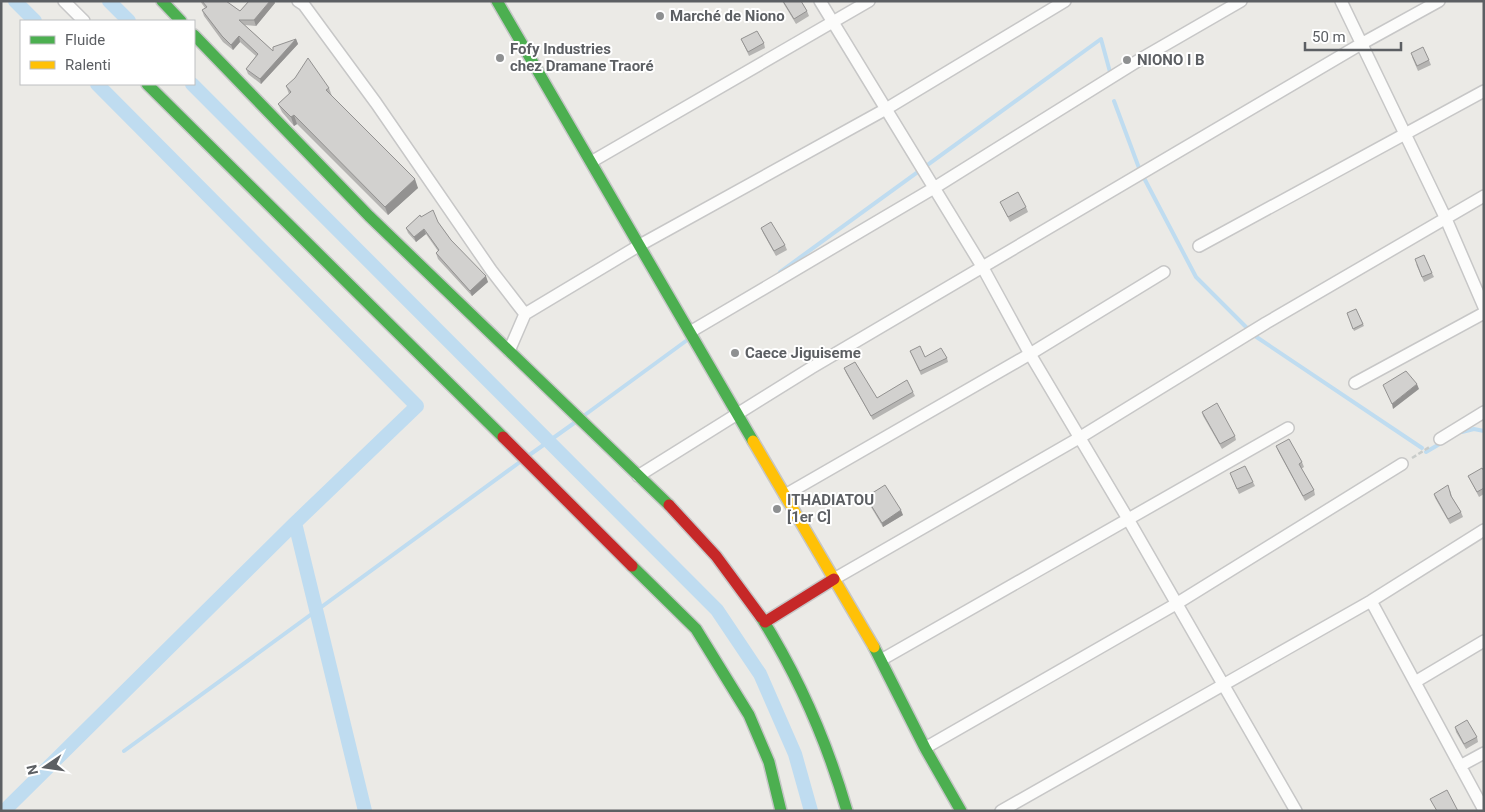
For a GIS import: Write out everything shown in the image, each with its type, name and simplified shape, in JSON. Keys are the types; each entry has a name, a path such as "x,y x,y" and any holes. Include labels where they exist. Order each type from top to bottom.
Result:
{"street":[{"path":"64,1 83,20"},
{"path":"162,1 180,20"},
{"path":"497,1 737,415 882,660 925,748 961,811"},
{"path":"820,1 983,268 1030,354 1128,519 1296,811"},
{"path":"591,162 869,1"},
{"path":"509,351 525,314 640,245 886,109 1065,1"},
{"path":"690,332 934,188 1144,57 1242,1"},
{"path":"1341,1 1446,219 1484,307"},
{"path":"638,476 811,368 1361,44 1439,1"},
{"path":"304,2 491,270 525,314"},
{"path":"195,36 363,212 638,476 714,554 745,591 791,664 815,715 839,780 847,811"},
{"path":"148,85 696,629 749,714 769,762 781,811"},
{"path":"1199,246 1484,91"},
{"path":"765,622 834,579 1079,438 1266,323 1484,196"},
{"path":"785,495 1030,354 1164,272"},
{"path":"1355,383 1484,313"},
{"path":"1440,439 1484,412"},
{"path":"882,660 1288,428"},
{"path":"925,748 1176,604 1402,464"},
{"path":"1001,811 1371,602 1484,530"},
{"path":"1371,602 1484,810"},
{"path":"1415,682 1484,642"},
{"path":"1460,766 1484,753"}],"path":[{"path":"1402,464 1440,439"}],"building":[{"path":"202,1 226,1 240,11 249,1 270,1 254,20 239,20 273,51 273,47 296,39 260,79 246,69 258,54 239,36 231,45 202,10 207,7"},
{"path":"783,1 801,1 807,11 794,19"},
{"path":"757,31 764,43 748,52 741,39"},
{"path":"1423,47 1429,60 1417,66 1411,53"},
{"path":"308,58 329,88 326,90 415,179 385,207 294,115 291,117 278,104 291,92 286,86 295,78"},
{"path":"1018,192 1026,207 1008,217 1000,202"},
{"path":"433,210 438,222 451,240 486,276 470,291 436,253 439,250 424,229 414,237 406,228 420,215 421,217"},
{"path":"771,222 785,245 774,251 761,228"},
{"path":"1424,255 1432,273 1422,277 1415,259"},
{"path":"1356,309 1363,324 1353,329 1347,313"},
{"path":"920,346 925,357 941,348 947,358 920,371 910,351"},
{"path":"855,362 877,398 907,380 913,392 871,416 844,368"},
{"path":"1406,371 1417,384 1392,404 1383,385"},
{"path":"1217,403 1235,436 1220,444 1202,412"},
{"path":"1289,439 1302,462 1299,464 1314,490 1303,496 1276,446"},
{"path":"1245,466 1253,482 1237,489 1230,473"},
{"path":"1482,468 1484,471 1484,488 1477,492 1468,476"},
{"path":"885,485 901,510 882,523 866,497"},
{"path":"1448,485 1451,496 1461,512 1448,519 1434,494"},
{"path":"1467,720 1477,737 1464,744 1455,727"},
{"path":"1447,790 1458,811 1437,811 1430,799"}],"waterway":[{"path":"15,1 34,20"},
{"path":"109,1 128,20"},
{"path":"780,272 1101,39 1110,72"},
{"path":"98,85 417,406 295,523 365,811"},
{"path":"193,85 717,610 760,674 795,754 811,811"},
{"path":"1114,101 1139,168"},
{"path":"1144,178 1196,277 1247,328"},
{"path":"1255,336 1422,448"},
{"path":"582,417 690,338"},
{"path":"528,456 577,421"},
{"path":"1462,432 1474,429 1484,431"},
{"path":"1426,452 1443,442"},
{"path":"124,751 520,462"},
{"path":"8,807 295,523"}],"traffic: fast":[{"path":"162,1 180,20"},
{"path":"497,1 753,441"},
{"path":"195,36 369,216 669,505"},
{"path":"148,85 503,437"},
{"path":"632,566 696,629 749,715 769,762 781,811"},
{"path":"761,617 788,664 811,711 831,760 847,811"},
{"path":"874,647 925,748 961,811"}],"traffic: slow":[{"path":"753,441 874,647"}],"traffic: jam":[{"path":"503,437 632,566"},
{"path":"669,505 716,556 761,617"},
{"path":"765,622 834,579"}],"place":[{"name":"Marché de Niono","path":"660,16"},
{"name":"Fofy Industries chez Dramane Traoré","path":"500,58"},
{"name":"NIONO I B","path":"1127,60"},
{"name":"Caece Jiguiseme","path":"735,353"},
{"name":"ITHADIATOU [1er C]","path":"777,509"}]}
